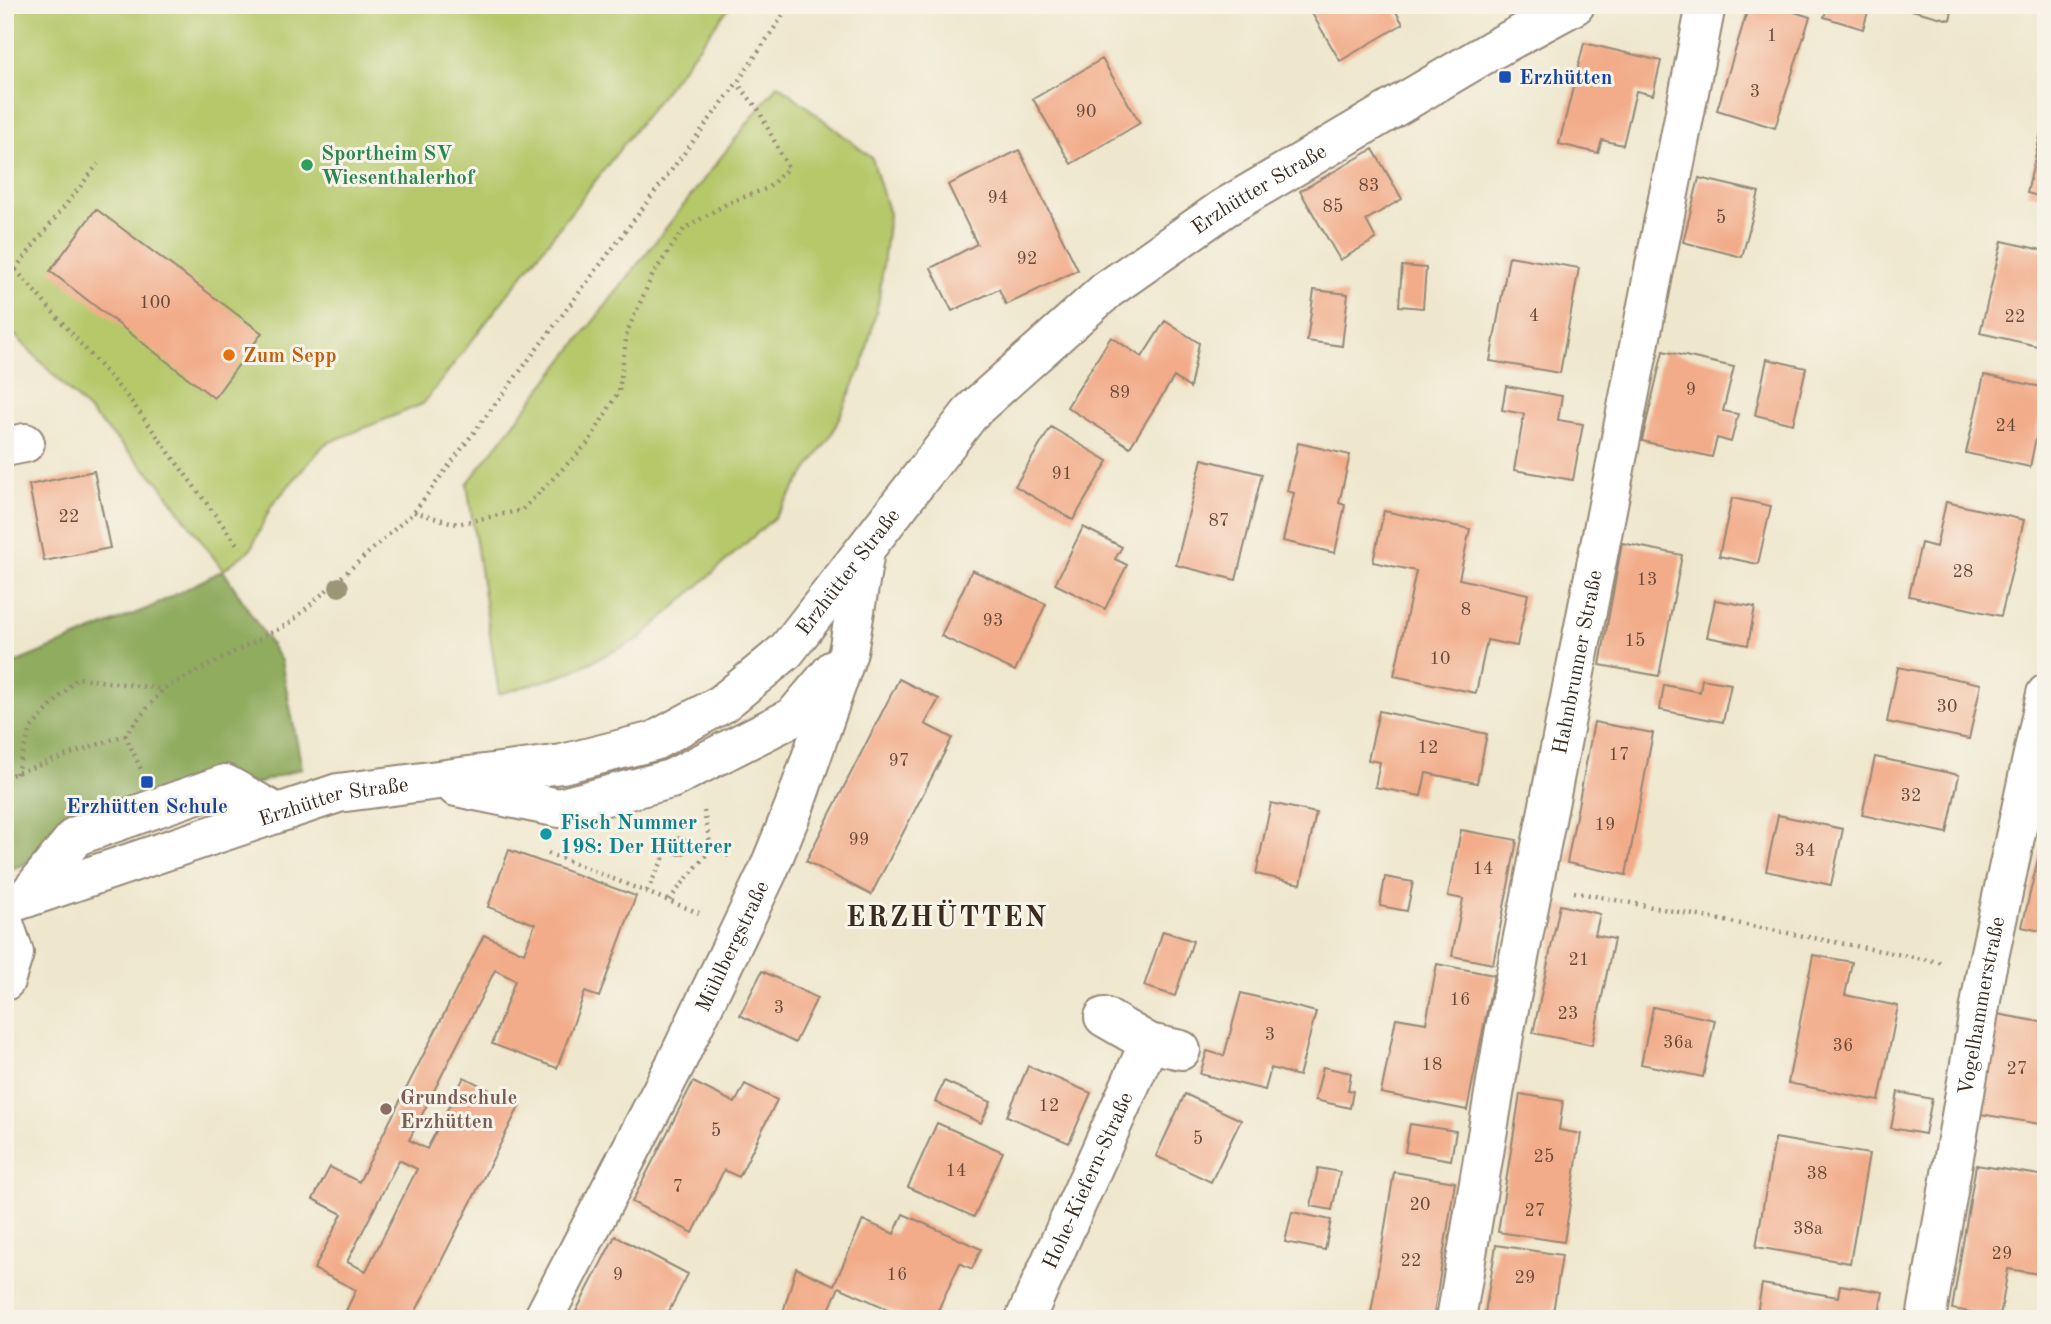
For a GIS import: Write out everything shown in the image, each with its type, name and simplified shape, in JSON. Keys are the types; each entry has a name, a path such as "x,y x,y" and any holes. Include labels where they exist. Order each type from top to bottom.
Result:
{"street":[{"name":"Erzhütter Straße","path":"12,910 275,812 338,793 562,764 654,741 722,704 786,651 973,410 1107,290 1224,208 1492,50 1575,5"},
{"name":"Hahnbrunner Straße","path":"1456,1319 1505,1029 1706,5"},
{"name":"Mühlbergstraße","path":"543,1319 741,933 768,871 794,807 848,652 864,553"},
{"path":"422,781 559,807 671,779 793,718 848,652"},
{"name":"Vogelhammerstraße","path":"1926,1319 1986,971 2046,694"},
{"path":"5,981 13,953 12,910"},
{"name":"Hohe-Kiefern-Straße","path":"1025,1319 1165,1046 1104,1017"}],"path":[{"path":"5,777 125,735 163,690 290,623 414,512 737,83 790,5"},
{"path":"414,512 457,524 522,510 588,443 619,391 627,332 653,274 684,229 726,204 768,188 788,168 758,109 737,83"},
{"path":"15,268 98,164"},
{"path":"5,261 15,268 131,401 239,547"},
{"path":"16,774 31,727 78,678 163,690"},
{"path":"125,735 146,782"},
{"path":"669,900 710,849 703,808"},
{"path":"647,891 663,859 655,822"},
{"path":"710,849 768,871"},
{"path":"545,852 669,900 741,933"},
{"path":"1570,891 1986,971"}],"green space":[{"name":"Sportheim SV Wiesenthalerhof","path":"5,5 731,5 423,404 325,444 271,506 251,549 223,570 158,482 5,325"},
{"path":"778,84 872,158 889,214 879,300 863,364 832,434 775,517 639,639 564,675 499,694 467,484"},
{"path":"223,570 281,661 302,768 5,871 5,667 151,607"}],"building":[{"path":"1307,5 1392,5 1403,24 1340,61"},
{"path":"1749,5 1772,5 1810,17 1775,128 1717,110"},
{"path":"1828,5 1870,5 1863,29 1824,17"},
{"path":"1905,5 1953,5 1950,20 1904,8"},
{"path":"1584,43 1661,61 1653,95 1636,91 1623,145 1602,140 1598,153 1559,144"},
{"path":"1102,59 1140,123 1071,164 1033,99"},
{"path":"2042,128 2046,129 2046,198 2027,193"},
{"path":"1373,149 1402,199 1366,220 1376,239 1340,260 1300,191"},
{"path":"1019,150 1078,270 1006,305 999,289 952,311 931,268 977,244 948,185"},
{"path":"1699,178 1759,192 1742,257 1683,242"},
{"path":"96,209 262,333 214,398 50,271"},
{"path":"2002,241 2046,251 2046,348 1980,333"},
{"path":"1509,256 1579,268 1560,373 1490,361"},
{"path":"1402,266 1426,268 1423,308 1399,306"},
{"path":"1314,290 1348,294 1342,346 1307,341"},
{"path":"1165,321 1199,343 1190,388 1174,377 1130,447 1067,407 1111,337 1142,357"},
{"path":"1663,351 1734,367 1723,411 1738,414 1731,442 1717,438 1712,457 1642,441"},
{"path":"1767,359 1806,368 1793,424 1755,415"},
{"path":"1984,375 2046,388 2030,467 1966,453"},
{"path":"1506,386 1562,396 1558,420 1583,424 1573,480 1514,470 1524,414 1502,410"},
{"path":"1051,427 1108,461 1073,520 1015,486"},
{"path":"1298,443 1350,455 1339,503 1345,505 1335,553 1283,541 1294,493 1287,491"},
{"path":"1202,459 1262,474 1236,580 1176,565"},
{"path":"94,471 110,548 44,561 29,485"},
{"path":"1732,498 1771,506 1758,564 1719,556"},
{"path":"1946,502 2024,520 2001,616 1909,596 1921,543 1936,547"},
{"path":"1384,511 1470,529 1459,579 1528,594 1517,646 1487,640 1476,693 1394,676 1416,571 1373,562"},
{"path":"1083,527 1122,547 1115,559 1127,565 1105,609 1055,584"},
{"path":"1622,543 1682,555 1659,676 1600,665"},
{"path":"972,570 1046,604 1015,671 941,636"},
{"path":"1715,600 1755,607 1748,645 1707,637"},
{"path":"1898,667 1981,684 1969,739 1887,722"},
{"path":"899,679 939,699 925,724 952,738 871,895 806,861"},
{"path":"1702,679 1731,684 1723,722 1660,710 1664,685 1700,692"},
{"path":"1379,711 1487,734 1477,783 1426,773 1421,796 1375,787 1380,762 1368,760"},
{"path":"1594,722 1653,733 1626,875 1567,863"},
{"path":"1875,757 1959,775 1947,833 1862,815"},
{"path":"1271,803 1316,813 1301,884 1256,874"},
{"path":"1778,815 1843,829 1831,885 1766,871"},
{"path":"2046,829 2046,932 2022,927"},
{"path":"1461,830 1517,840 1493,964 1452,956 1463,899 1448,896"},
{"path":"509,850 636,896 599,997 585,992 557,1068 492,1044 515,980 495,970 409,1140 427,1149 464,1077 520,1105 412,1319 342,1319 356,1290 314,1269 342,1214 313,1199 330,1167 359,1182 484,935 524,953 535,924 488,907","holes":["399,1160 417,1169 366,1271 347,1262"]},
{"path":"1385,877 1413,882 1407,911 1380,906"},
{"path":"1560,905 1600,914 1595,935 1614,939 1592,1045 1533,1033"},
{"path":"1163,931 1193,941 1175,996 1144,986"},
{"path":"1813,955 1852,962 1845,995 1898,1006 1879,1101 1788,1083"},
{"path":"1437,964 1494,975 1467,1110 1381,1093 1396,1018 1426,1023"},
{"path":"762,971 817,998 795,1043 740,1015"},
{"path":"1241,993 1316,1012 1299,1076 1271,1068 1265,1090 1200,1074 1207,1051 1224,1056"},
{"path":"1653,1007 1715,1020 1703,1077 1641,1064"},
{"path":"1997,1014 2046,1023 2046,1125 1980,1114"},
{"path":"1028,1066 1091,1093 1069,1143 1007,1116"},
{"path":"1323,1067 1351,1073 1348,1090 1353,1091 1350,1108 1315,1100"},
{"path":"944,1081 991,1102 981,1123 935,1102"},
{"path":"693,1082 735,1103 745,1084 777,1100 739,1177 724,1170 693,1233 632,1202"},
{"path":"1898,1092 1932,1099 1925,1134 1891,1128"},
{"path":"1185,1094 1241,1120 1211,1182 1156,1156"},
{"path":"1520,1094 1563,1101 1559,1130 1581,1134 1564,1242 1498,1232"},
{"path":"937,1123 1003,1152 974,1217 908,1187"},
{"path":"1410,1124 1456,1131 1451,1160 1405,1152"},
{"path":"1775,1138 1869,1154 1850,1263 1756,1247"},
{"path":"1976,1165 2046,1176 2046,1238 2040,1274 2008,1269 2000,1317 1952,1309"},
{"path":"1318,1168 1340,1172 1332,1210 1311,1206"},
{"path":"1394,1172 1455,1182 1433,1319 1370,1319"},
{"path":"1292,1212 1331,1220 1325,1250 1285,1242"},
{"path":"903,1214 981,1249 972,1269 960,1263 934,1319 910,1319 839,1287 825,1319 781,1319 796,1268 834,1285 863,1220 894,1234"},
{"path":"615,1236 688,1274 665,1319 572,1319"},
{"path":"1496,1245 1562,1255 1552,1319 1484,1319"},
{"path":"1762,1284 1838,1297 1840,1285 1883,1292 1878,1319 1756,1319"}],"place":[{"name":"Erzhütten","path":"1505,77"},
{"name":"Sportheim SV Wiesenthalerhof","path":"307,165"},
{"name":"Zum Sepp","path":"229,355"},
{"name":"Erzhütten Schule","path":"147,782"},
{"name":"Fisch Nummer 198: Der Hütterer","path":"546,834"},
{"name":"Grundschule Erzhütten","path":"386,1109"}],"district":[{"name":"ERZHÜTTEN","path":"947,916"}]}
